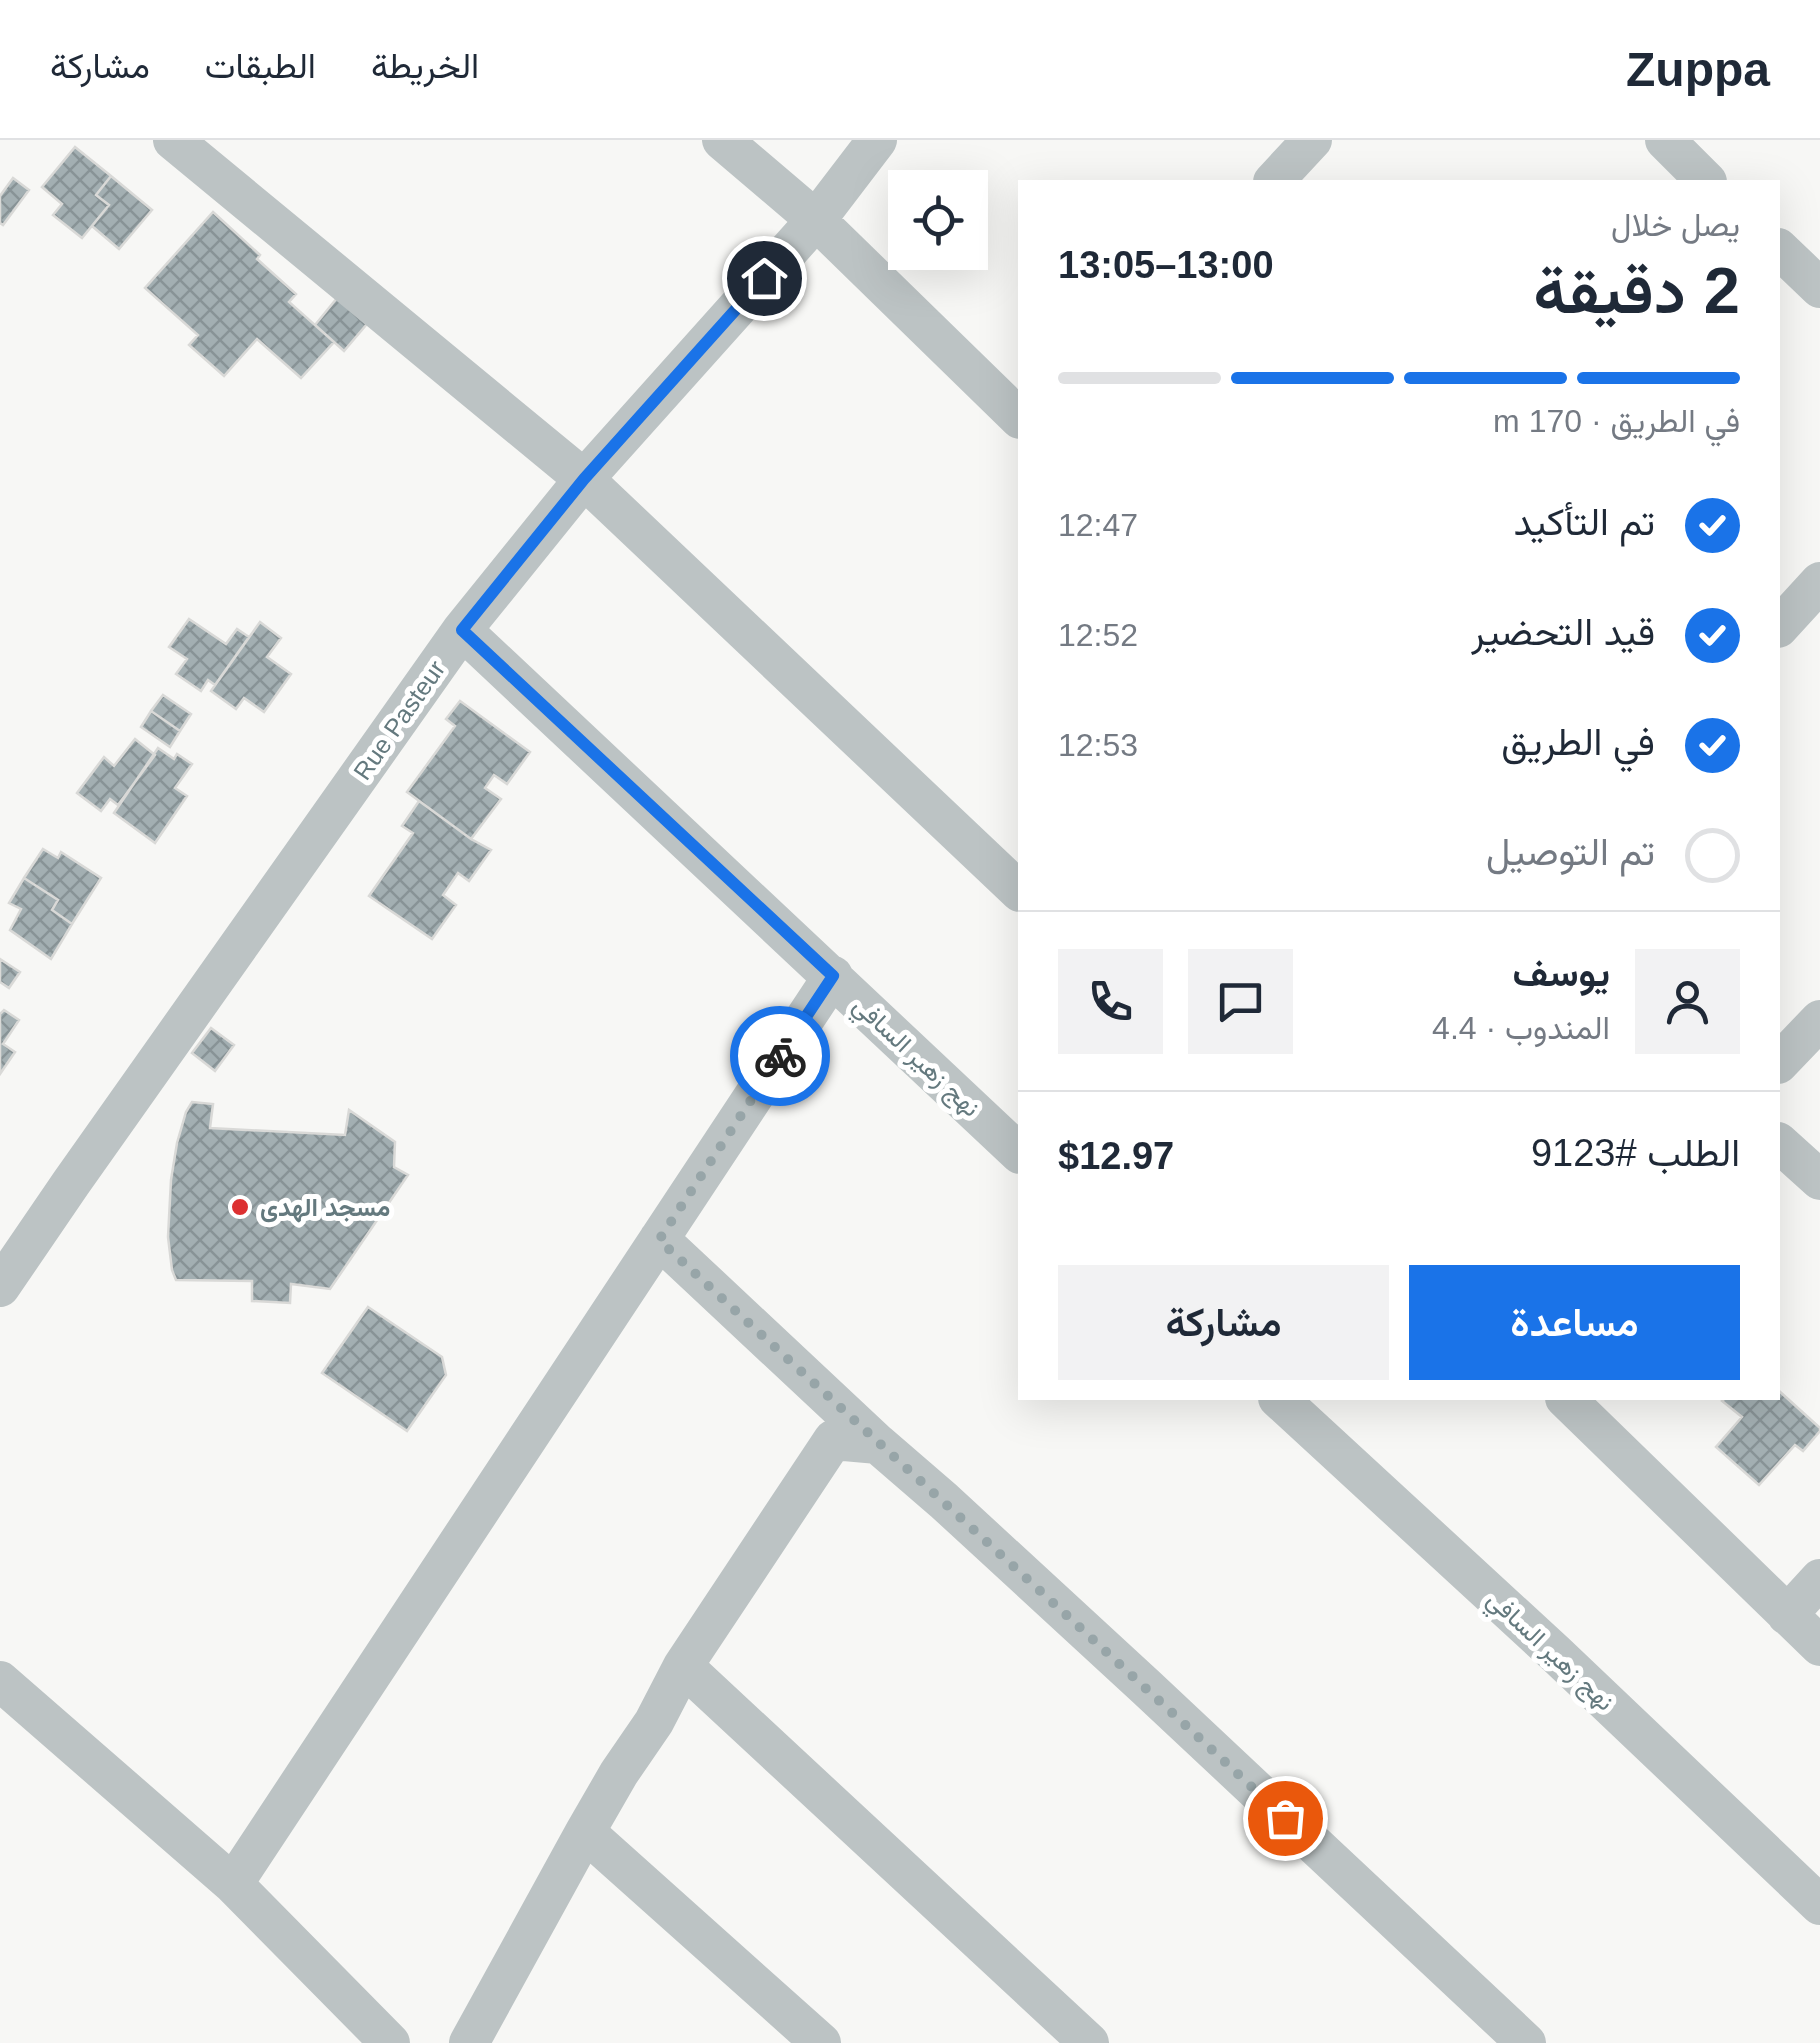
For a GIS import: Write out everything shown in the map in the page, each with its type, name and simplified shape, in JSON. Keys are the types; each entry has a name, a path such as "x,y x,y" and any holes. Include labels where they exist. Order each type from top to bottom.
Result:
{"street":[{"path":"174,140 584,479 1018,890"},
{"path":"722,140 816,220 1018,418"},
{"name":"Rue Pasteur","path":"0,1287 462,630 584,479 816,220 877,140"},
{"path":"1275,180 1312,140"},
{"path":"1665,140 1705,180"},
{"path":"1780,250 1820,288"},
{"path":"1780,626 1820,582"},
{"name":"نهج زهير السافي","path":"462,630 1018,1152"},
{"path":"233,1884 833,976"},
{"path":"1780,1062 1820,1020"},
{"path":"1780,1144 1820,1180"},
{"path":"659,1240 1526,2043"},
{"name":"نهج زهير السافي","path":"1280,1400 1820,1905"},
{"path":"1567,1400 1820,1646"},
{"path":"469,2043 584,1832 654,1722 683,1666 833,1440 878,1444"},
{"path":"1787,1615 1820,1578"},
{"path":"683,1666 1088,2043"},
{"path":"0,1681 233,1884 390,2043"},
{"path":"584,1832 821,2043"}],"building":[{"path":"75,147 111,176 96,195 109,205 82,238 53,215 62,204 42,187"},
{"path":"111,176 152,210 119,249 92,226 109,205 96,195"},
{"path":"13,178 29,190 3,225 0,196"},
{"path":"213,212 296,294 289,302 334,342 301,378 257,339 224,376 189,345 198,335 145,288"},
{"path":"337,298 367,324 344,351 315,325"},
{"path":"189,619 226,644 237,629 249,637 215,685 208,680 201,691 176,674 187,659 169,647"},
{"path":"260,622 281,638 267,657 291,674 264,712 244,698 236,709 211,691"},
{"path":"163,695 191,714 180,731 151,711"},
{"path":"460,701 530,752 507,784 494,775 485,788 501,799 471,839 407,792 455,726 446,719"},
{"path":"151,711 180,731 170,747 141,727"},
{"path":"135,739 155,755 118,805 110,799 101,811 77,793 104,757 114,766"},
{"path":"158,748 174,759 177,754 192,764 175,788 187,796 155,843 114,813"},
{"path":"419,801 491,850 469,881 458,873 443,895 456,905 432,939 369,896 413,833 402,826"},
{"path":"43,849 58,858 61,852 101,878 72,924 52,910 58,900 24,878"},
{"path":"24,878 58,900 52,910 72,924 51,959 10,930 21,909 9,903"},
{"path":"0,959 20,972 9,988 0,982"},
{"path":"4,1010 19,1020 3,1044 15,1052 0,1074 0,1014"},
{"path":"211,1028 234,1045 215,1071 192,1053"},
{"path":"192,1102 213,1104 210,1128 345,1135 349,1110 395,1142 394,1167 408,1175 330,1289 291,1284 290,1303 252,1301 252,1281 176,1280 168,1237 171,1180 177,1143"},
{"path":"368,1307 442,1357 446,1375 407,1431 322,1373"},
{"path":"1780,1392 1820,1431 1803,1451 1795,1445 1759,1485 1716,1447 1742,1417 1722,1401 1780,1400"}],"way so far":[{"path":"780,1056 659,1240 1285,1818"}],"place":[{"name":"مسجد الهدى","path":"240,1207"}],"route":[{"path":"764,278 584,479 462,630 833,976 780,1056"}]}
